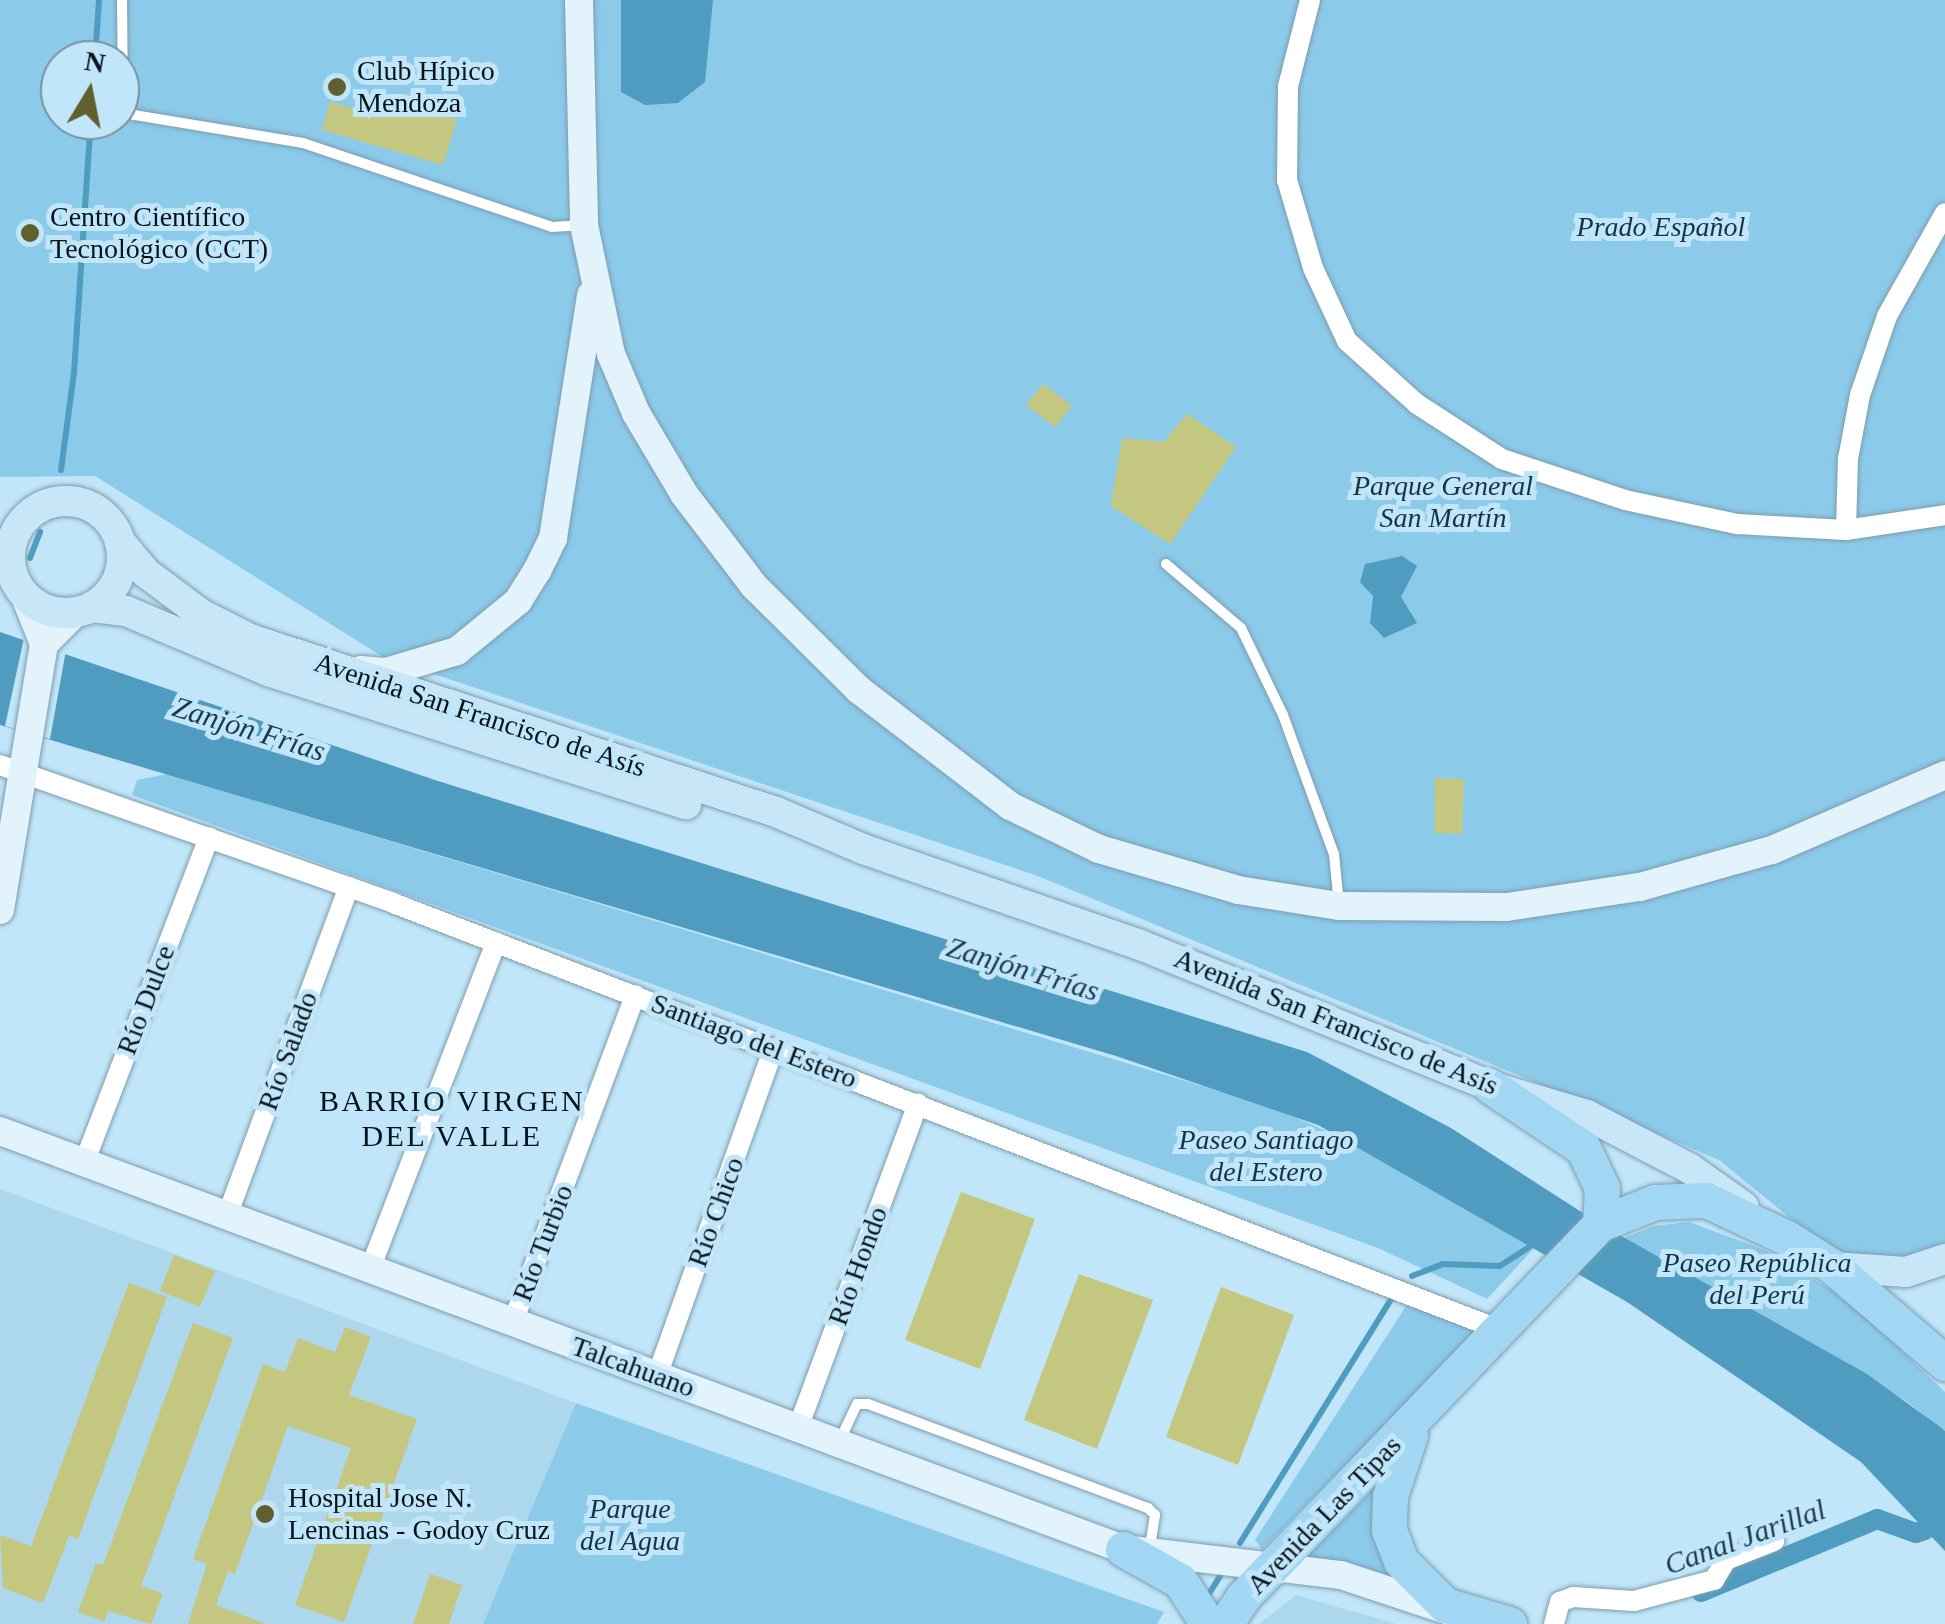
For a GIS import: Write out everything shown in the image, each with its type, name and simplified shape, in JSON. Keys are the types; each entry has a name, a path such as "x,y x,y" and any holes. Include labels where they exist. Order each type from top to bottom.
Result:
{"highway":[{"path":"1490,1086 1583,1148 1602,1188 1600,1224 1655,1202 1685,1198 1724,1206 1833,1267 1945,1362"},
{"name":"Avenida Las Tipas","path":"1225,1624 1274,1566 1503,1331 1600,1224"},
{"name":"Avenida Las Tipas","path":"1426,1409 1396,1461 1389,1530 1413,1580 1461,1614"},
{"path":"1136,1551 1180,1581 1208,1624"},
{"path":"1461,1614 1508,1624"}],"main road":[{"path":"50,503 85,504 113,526 120,542 116,582 83,610 38,606 12,581 10,525 50,503"},
{"name":"Avenida San Francisco de Asís","path":"120,542 146,573 201,614 338,668 776,812 863,850 1140,945 1490,1086 1587,1115 1689,1168 1786,1238"},
{"name":"Avenida San Francisco de Asís","path":"83,610 126,611 268,671 769,830 863,850"},
{"path":"1833,1267 1906,1272 1945,1260"}],"street":[{"path":"579,0 584,224 593,284 610,354 684,494 754,586 860,690 1010,806 1100,849 1238,890 1339,906 1507,907 1640,887 1772,850 1945,775"},
{"path":"1310,0 1288,86 1286,180 1313,268 1348,340 1417,404 1502,458 1625,500 1718,520 1846,524 1945,515"},
{"path":"1846,524 1860,395 1887,316 1945,213"},
{"path":"338,668 386,672 444,656 492,627 528,586 552,538 593,284"},
{"path":"1846,524 1945,502"},
{"path":"0,910 11,768 28,734 44,644 12,581"},
{"path":"44,644 83,610"},
{"name":"Santiago del Estero","path":"11,768 496,942 1503,1331"},
{"name":"Río Dulce","path":"84,1162 209,837"},
{"name":"Río Salado","path":"227,1216 349,887"},
{"path":"370,1269 496,942"},
{"name":"Río Turbio","path":"513,1322 635,995"},
{"name":"Río Chico","path":"657,1376 774,1048"},
{"name":"Río Hondo","path":"798,1428 918,1104"},
{"name":"Talcahuano","path":"0,1132 1136,1551 1274,1566"},
{"path":"1554,1624 1560,1602 1573,1597 1634,1600 1714,1580 1726,1560 1774,1540"},
{"path":"1274,1566 1360,1579 1461,1614"}],"lane":[{"path":"122,0 123,101 134,115 303,143 552,227 584,224"},
{"path":"1166,564 1242,628 1283,715 1334,854 1339,906"},
{"path":"839,1443 858,1404 868,1404 1148,1508 1155,1515 1136,1551"}],"shaded area":[{"name":"Hospital Jose N. Lencinas - Godoy Cruz","path":"0,1189 576,1403 483,1624 0,1624"},
{"path":"1296,1595 1396,1624 1259,1624"}],"green space":[{"name":"Parque General San Martín","path":"0,0 1945,0 1945,1242 1926,1259 1860,1260 1823,1245 1719,1160 1038,876 383,657 95,476 0,477"},
{"name":"Paseo Santiago del Estero","path":"168,774 1272,1107 1369,1150 1536,1246 1487,1299 1378,1248 132,795 137,780"},
{"name":"Paseo República del Perú","path":"1689,1222 1765,1250 1850,1301 1945,1392 1945,1431 1906,1401 1624,1238 1654,1226"},
{"path":"1408,1303 1477,1331 1262,1549 1255,1540"},
{"name":"Parque del Agua","path":"576,1403 1164,1612 1157,1624 483,1624"},
{"path":"1378,1485 1399,1579 1349,1563 1305,1559"}],"water":[{"path":"621,0 713,0 705,82 678,103 645,105 621,92"},
{"path":"1402,556 1417,566 1401,597 1417,623 1384,638 1370,623 1373,596 1360,582 1365,564"},
{"name":"Zanjón Frías","path":"0,632 435,780 1307,1052 1451,1128 1600,1224 1867,1374 1939,1426 1945,1431 1945,1551 1861,1462 1627,1302 1318,1125 1116,1056 0,725"}],"pier":[{"path":"24,638 66,650 50,739 5,726"}],"building":[{"path":"375,95 457,119 443,165 322,130 330,102 370,113"},
{"path":"1043,384 1072,406 1055,427 1026,405"},
{"path":"1187,414 1236,447 1170,544 1111,506 1122,438 1164,442"},
{"path":"1435,778 1464,779 1462,834 1434,833"},
{"path":"961,1192 1035,1219 980,1369 905,1340"},
{"path":"174,1255 215,1271 200,1307 160,1291"},
{"path":"1079,1274 1153,1300 1097,1449 1024,1420"},
{"path":"129,1283 167,1297 78,1539 69,1536 43,1603 3,1588 0,1535 31,1546"},
{"path":"1221,1287 1294,1315 1238,1465 1166,1437"},
{"path":"193,1323 233,1338 141,1586 163,1594 151,1624 108,1611 104,1621 78,1612 96,1563 103,1565"},
{"path":"345,1327 371,1337 349,1395 417,1419 344,1622 295,1605 351,1448 288,1426 235,1574 228,1571 216,1605 266,1624 188,1624 207,1564 193,1559 263,1364 285,1372 298,1338 335,1352"},
{"path":"430,1574 462,1585 449,1624 413,1624"}],"waterway":[{"path":"96,40 99,0"},
{"path":"61,470 74,373 90,140"},
{"path":"30,558 40,532"},
{"path":"1412,1276 1443,1264 1500,1266 1540,1240"},
{"path":"1240,1543 1393,1296"},
{"name":"Canal Jarillal","path":"1701,1592 1877,1519 1916,1533 1925,1530"},
{"name":"Canal Jarillal","path":"1207,1597 1220,1576"}],"place":[{"name":"Club Hípico Mendoza","path":"337,87"},
{"name":"Centro Científico Tecnológico (CCT)","path":"30,233"},
{"name":"Hospital Jose N. Lencinas - Godoy Cruz","path":"265,1514"}],"district":[{"name":"BARRIO VIRGEN DEL VALLE","path":"452,1118"}],"park label":[{"name":"Prado Español","path":"1661,227"}]}
